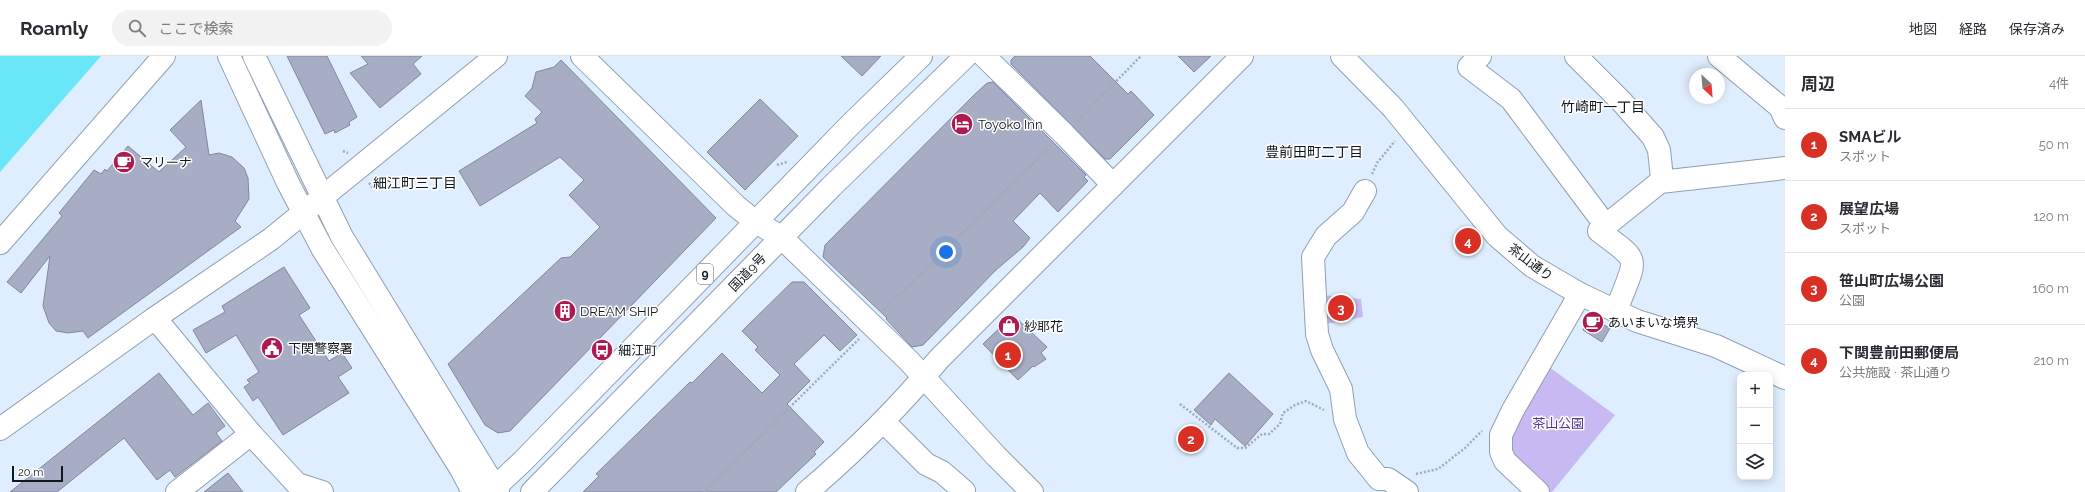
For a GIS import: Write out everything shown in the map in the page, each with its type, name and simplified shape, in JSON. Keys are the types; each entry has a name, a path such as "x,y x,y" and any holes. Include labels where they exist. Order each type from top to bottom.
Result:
{"main road":[{"path":"0,243 164,56"},
{"path":"229,56 303,214 322,248 461,469 473,492"},
{"path":"254,56 342,237 495,490"},
{"path":"0,429 155,318 271,240 496,56"},
{"path":"582,56 736,206 756,222 781,237 924,377 996,456 1032,492"},
{"name":"9","path":"495,490 850,125 921,56"},
{"name":"国道9号","path":"532,492 781,237 966,56"},
{"path":"984,56 1064,134 1113,185"},
{"path":"807,492 834,469 924,377 939,359 1242,56"},
{"name":"茶山通り","path":"1342,56 1393,108 1497,236 1532,266 1580,294 1637,321 1716,346 1785,378"},
{"path":"1480,56 1469,67 1511,99 1606,226"},
{"path":"1576,56 1622,102 1653,137 1659,150 1662,178 1660,182 1599,231 1631,255 1634,266 1619,303"},
{"path":"1719,56 1780,107 1785,118"},
{"path":"1660,182 1785,168"},
{"path":"1365,191 1353,212 1326,236 1312,257 1317,334 1322,350 1341,389 1345,419 1358,453 1379,479 1388,479 1407,492"},
{"path":"1538,492 1505,461 1501,452 1501,435 1513,410 1580,294"},
{"path":"155,318 251,434 296,484 322,492"},
{"path":"890,428 926,464 942,472 964,490"},
{"path":"177,492 251,434"}],"path":[{"path":"882,312 1064,134 1141,56"},
{"path":"1365,191 1377,163 1400,135"},
{"path":"704,492 864,335"},
{"path":"1180,404 1237,448 1245,448 1262,434 1269,434 1280,424 1283,413 1295,405 1306,401 1329,411 1344,410"},
{"path":"1388,479 1438,470 1465,448 1486,426"}],"green space":[{"path":"1323,295 1361,299 1363,317 1325,324"},
{"name":"茶山公園","path":"1545,364 1615,415 1552,492 1548,492 1509,456 1510,428"}],"water":[{"path":"0,56 101,56 0,172"}],"building":[{"path":"287,56 327,56 357,117 349,122 350,125 335,133 334,130 325,134"},
{"path":"361,56 422,56 413,64 421,74 380,108 350,73 368,64"},
{"path":"841,56 881,56 862,76"},
{"path":"1015,56 1090,56 1128,94 1131,91 1154,115 1110,159 1105,159 1011,64 1011,60"},
{"path":"1178,56 1211,56 1194,72"},
{"name":"DREAM SHIP","path":"561,60 716,218 510,431 498,433 485,425 448,364 561,258 570,257 600,227 569,195 584,180 560,157 480,206 459,171 537,123 535,119 542,112 525,96 532,88 536,72 554,67"},
{"path":"993,82 1086,175 1084,177 1088,181 1058,212 1040,193 1013,221 1030,238 1023,247 996,270 923,345 912,347 886,319 887,318 823,257 825,245 974,95 987,83"},
{"path":"760,99 798,136 745,190 707,152"},
{"path":"201,100 209,155 219,153 232,157 244,168 248,178 249,199 235,221 241,227 88,338 83,331 68,333 56,331 49,323 43,306 50,256 21,293 7,282 62,216 59,213 94,170 101,174 105,169 107,171 128,146 159,172 186,147 170,130"},
{"path":"284,267 310,308 299,315 329,361 342,353 352,368 338,377 349,393 283,435 258,397 253,401 244,387 250,383 247,380 259,372 236,335 206,353 193,330 225,312 222,306"},
{"path":"792,282 804,282 857,335 840,351 824,335 794,364 810,381 787,404 824,442 814,452 816,454 776,492 583,492 599,476 596,474 690,382 692,383 722,353 762,393 780,375 755,350 758,347 742,331"},
{"path":"1013,315 1047,347 1041,353 1046,359 1034,367 1033,366 1018,380 983,344"},
{"path":"1589,318 1610,328 1602,342 1583,330"},
{"path":"159,373 193,415 208,403 225,426 216,433 222,441 175,477 170,470 157,480 124,438 57,492 10,492"},
{"path":"1229,373 1273,414 1245,446 1215,419 1211,425 1194,410"},
{"path":"228,473 243,492 204,492"}],"place":[{"name":"Toyoko Inn","path":"962,124"},
{"name":"マリーナ","path":"124,162"},
{"name":"下関豊前田郵便局","path":"1468,241"},
{"name":"笹山町広場公園","path":"1341,308"},
{"name":"DREAM SHIP","path":"565,311"},
{"name":"あいまいな境界","path":"1593,322"},
{"name":"紗耶花","path":"1009,326"},
{"name":"下関警察署","path":"272,348"},
{"name":"細江町","path":"602,350"},
{"name":"SMAビル","path":"1008,355"},
{"name":"展望広場","path":"1191,439"}],"district":[{"name":"竹崎町一丁目","path":"1603,107"},
{"name":"豊前田町二丁目","path":"1314,152"},
{"name":"細江町三丁目","path":"415,183"}]}
